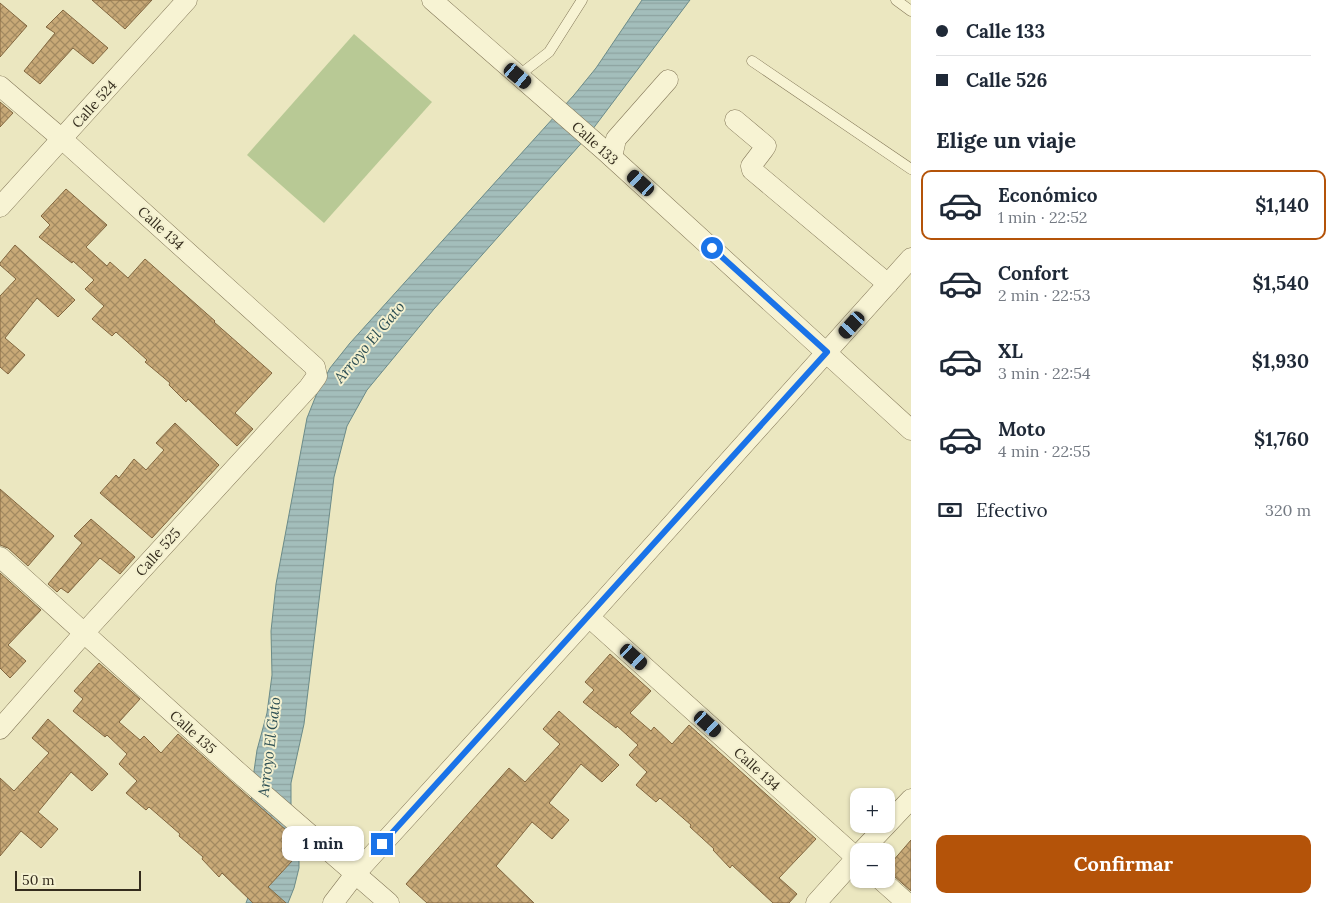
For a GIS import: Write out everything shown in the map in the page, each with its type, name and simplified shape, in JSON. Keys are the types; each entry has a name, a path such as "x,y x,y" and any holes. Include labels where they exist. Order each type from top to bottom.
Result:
{"street":[{"name":"Calle 524","path":"0,207 187,0"},
{"name":"Calle 133","path":"432,0 608,154 911,430"},
{"path":"608,154 616,139 668,80"},
{"name":"Calle 134","path":"0,86 62,139 315,367 317,376"},
{"path":"735,120 766,146 751,166 752,170 888,284"},
{"path":"333,903 356,873 911,258"},
{"name":"Calle 525","path":"0,729 84,633 317,376"},
{"name":"Calle 135","path":"0,557 238,772 389,903"},
{"name":"Calle 134","path":"589,617 850,848"},
{"path":"871,843 911,798"},
{"path":"816,903 850,866"},
{"path":"890,888 907,903"}],"lane":[{"path":"518,76 548,52 582,0"},
{"path":"896,0 911,11"},
{"path":"752,62 911,170"}],"green space":[{"path":"354,34 432,102 324,223 247,155"}],"water":[{"name":"Arroyo El Gato","path":"642,0 690,0 586,138 434,309 367,390 347,426 334,477 304,724 291,783 291,808 299,847 299,868 288,903 246,903 249,895 252,785 257,750 267,713 272,675 271,631 276,584 307,418 317,393 330,368 350,343 574,95 596,68"}],"building":[{"path":"92,0 152,0 125,29"},
{"path":"0,3 27,26 0,57"},
{"path":"63,10 108,48 93,64 73,48 40,84 24,71 55,33 46,27"},
{"path":"0,102 13,113 0,127"},
{"path":"66,189 107,225 86,247 107,266 110,262 128,278 145,259 272,373 235,413 253,429 237,446 188,399 186,402 169,385 170,383 145,362 147,360 116,332 112,336 92,319 104,306 85,289 94,280 73,261 72,263 39,237 50,225 41,216"},
{"path":"15,245 75,300 58,317 37,298 5,338 25,355 8,374 0,367 0,296 16,279 0,263"},
{"path":"175,423 219,465 152,538 100,493 116,475 119,478 134,459 146,470 164,450 156,443"},
{"path":"0,489 54,536 28,566 8,548 0,545"},
{"path":"91,519 135,557 120,574 100,558 68,593 61,588 57,592 48,584 82,543 74,536"},
{"path":"0,573 41,610 8,645 26,661 10,678 0,668"},
{"path":"610,654 651,691 630,713 651,731 654,727 672,744 689,725 816,839 779,878 797,894 789,903 773,903 732,865 730,868 714,849 690,827 691,825 660,798 656,802 636,785 647,772 629,755 638,745 617,726 616,728 583,702 594,690 585,682"},
{"path":"99,663 140,699 119,722 140,740 144,736 161,753 178,734 305,847 268,887 286,903 253,903 222,873 219,877 202,859 203,857 179,836 180,834 149,807 146,810 126,793 137,781 119,764 127,754 107,735 105,737 73,711 83,699 74,691"},
{"path":"559,711 619,765 602,782 581,764 549,803 569,820 552,839 532,822 496,866 534,903 427,903 406,884 509,768 525,782 560,744 543,729"},
{"path":"48,719 108,774 92,791 71,772 38,812 58,829 41,848 21,831 0,856 0,778 14,791 49,753 32,738"},
{"path":"911,840 911,891 895,877 895,859"}],"route":[{"path":"382,844 827,352 712,248"}]}
